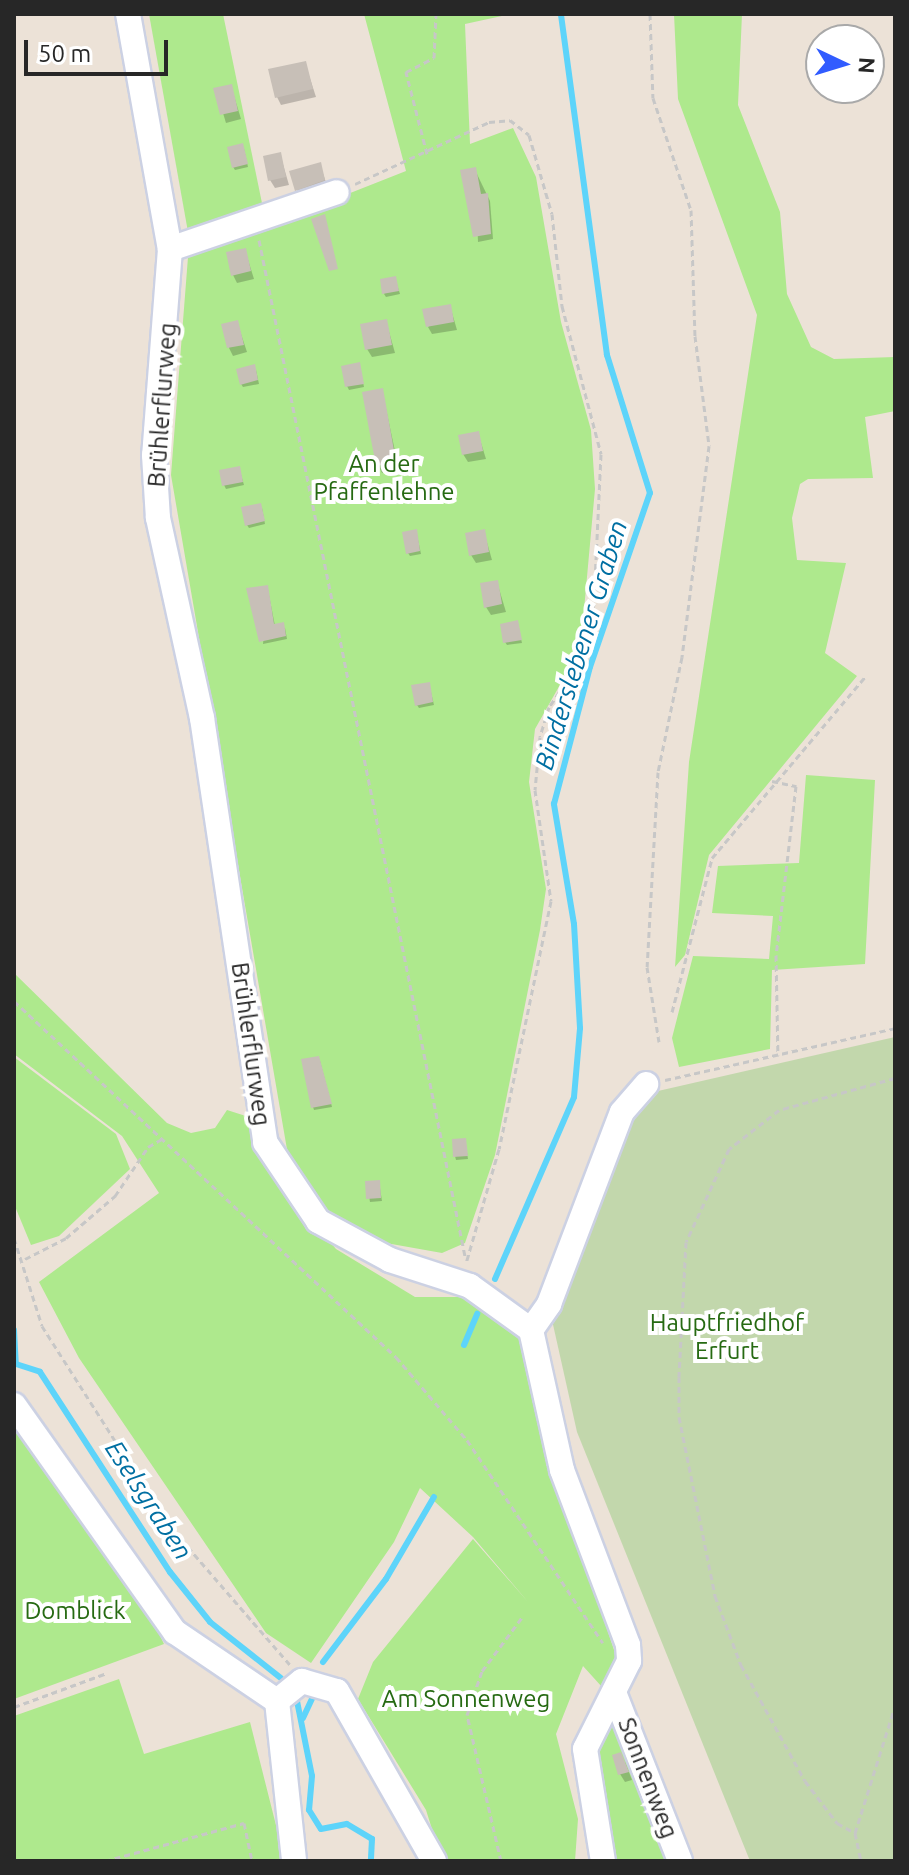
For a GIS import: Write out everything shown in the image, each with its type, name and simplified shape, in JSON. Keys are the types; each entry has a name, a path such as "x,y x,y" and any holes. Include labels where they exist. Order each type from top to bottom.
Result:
{"street":[{"name":"Brühlerflurweg","path":"128,14 170,249 154,455 158,518 202,718 265,1142 318,1221 390,1260 470,1286 531,1330"},
{"path":"170,249 337,192"},
{"path":"603,1861 585,1749 618,1685 628,1645 562,1470 531,1330 549,1304 622,1112 646,1084"},
{"path":"14,1405 175,1632 277,1701 294,1861"},
{"path":"277,1701 302,1681 320,1680 337,1691 434,1861"},
{"name":"Sonnenweg","path":"618,1685 680,1861"}],"path":[{"path":"427,154 406,72 434,58 436,14"},
{"path":"650,14 653,98 691,210 695,336 709,446 682,657 658,772 647,967 659,1042"},
{"path":"337,192 427,154 489,122 510,120 529,135 601,454 594,604 582,659 549,707 540,737 535,790 549,915 499,1149 465,1256"},
{"path":"255,221 470,1286"},
{"path":"672,1012 712,858 772,781 865,677"},
{"path":"772,781 796,786 776,955 778,1055"},
{"path":"14,1001 396,1357 523,1518 618,1685"},
{"path":"646,1084 895,1028"},
{"path":"855,1833 837,1823 805,1781 741,1665 715,1596 679,1417 680,1276 686,1242 742,1132 779,1110 895,1078"},
{"path":"25,1259 66,1238 115,1196 148,1147 162,1139"},
{"path":"14,1238 25,1259 42,1326 168,1524 302,1681"},
{"path":"501,1861 467,1715 482,1671 523,1616"},
{"path":"14,1707 107,1673"},
{"path":"861,1861 855,1833 895,1706"},
{"path":"105,1861 244,1823 252,1861"}],"green space":[{"path":"149,14 223,14 263,208 188,232"},
{"name":"An der Pfaffenlehne","path":"364,14 511,14 465,24 470,144 513,128 536,177 561,322 591,430 595,489 582,632 574,660 535,729 529,782 546,889 495,1155 465,1243 442,1253 369,1240 327,1215 289,1161 171,475 188,257 406,171"},
{"path":"674,14 742,14 738,105 780,212 787,294 811,347 834,359 895,357 895,411 865,417 873,478 808,479 800,484 792,518 797,560 846,563 825,653 857,676 709,855 685,955 675,967 689,762 757,315 678,99"},
{"path":"806,775 875,780 865,964 772,970 770,1049 679,1067 672,1038 693,956 769,959 773,916 712,913 718,866 799,863"},
{"path":"14,973 167,1123 191,1133 215,1128 227,1110 252,1118 265,1166 336,1249 415,1297 473,1297 508,1318 529,1350 548,1451 616,1656 602,1687 583,1666 556,1734 578,1819 575,1861 442,1861 426,1810 358,1699 373,1662 473,1539 528,1602 473,1537 420,1488 394,1542 311,1663 266,1633 79,1358 39,1282 159,1193 122,1136 14,1054"},
{"name":"Hauptfriedhof Erfurt","path":"895,1037 895,1861 750,1861 577,1432 552,1320 621,1135 641,1101 658,1091"},
{"path":"14,1057 116,1134 130,1169 59,1236 31,1245 14,1204"},
{"name":"Domblick","path":"14,1421 143,1601 164,1644 14,1699"},
{"path":"119,1679 144,1754 250,1722 285,1861 14,1861 14,1716"},
{"name":"Am Sonnenweg","path":"613,1724 672,1861 615,1861 595,1754"}],"building":[{"path":"306,61 313,89 275,98 268,69"},
{"path":"232,84 238,111 220,115 213,88"},
{"path":"243,143 248,164 232,168 227,147"},
{"path":"281,152 286,177 268,181 263,156"},
{"path":"321,162 325,180 295,191 289,171"},
{"path":"476,167 481,194 488,193 491,234 473,237 460,170"},
{"path":"325,214 338,269 329,271 311,219"},
{"path":"246,248 251,271 231,276 226,252"},
{"path":"396,276 399,291 382,294 380,279"},
{"path":"451,304 454,322 426,327 422,309"},
{"path":"387,319 392,345 365,350 360,324"},
{"path":"238,320 244,345 227,348 221,324"},
{"path":"360,362 364,384 345,387 341,366"},
{"path":"255,364 258,380 240,385 236,369"},
{"path":"383,388 396,462 376,466 362,392"},
{"path":"479,431 483,451 462,455 458,435"},
{"path":"240,466 243,482 222,486 219,470"},
{"path":"261,503 265,521 245,526 241,507"},
{"path":"417,529 420,551 406,554 402,532"},
{"path":"485,529 489,552 469,556 465,533"},
{"path":"498,580 502,604 484,608 480,583"},
{"path":"268,585 274,624 284,622 286,636 259,642 246,588"},
{"path":"518,620 522,640 503,643 500,624"},
{"path":"430,682 433,702 415,706 411,685"},
{"path":"319,1056 332,1104 311,1108 301,1059"},
{"path":"466,1138 468,1156 453,1157 452,1139"},
{"path":"380,1180 381,1198 366,1199 365,1181"},
{"path":"621,1752 629,1772 618,1775 612,1755"}],"waterway":[{"name":"Binderslebener Graben","path":"495,1279 574,1097 580,1028 574,924 554,804 590,667 650,493 607,355 561,14"},
{"name":"Binderslebener Graben","path":"464,1345 477,1314"},
{"name":"Eselsgraben","path":"14,1330 16,1364 40,1372 170,1572 210,1622 281,1678"},
{"name":"Binderslebener Graben","path":"323,1662 386,1579 434,1497"},
{"name":"Binderslebener Graben","path":"303,1718 312,1699"},
{"name":"Eselsgraben","path":"297,1701 312,1776 309,1810 321,1829 347,1824 372,1839 371,1861"}]}
